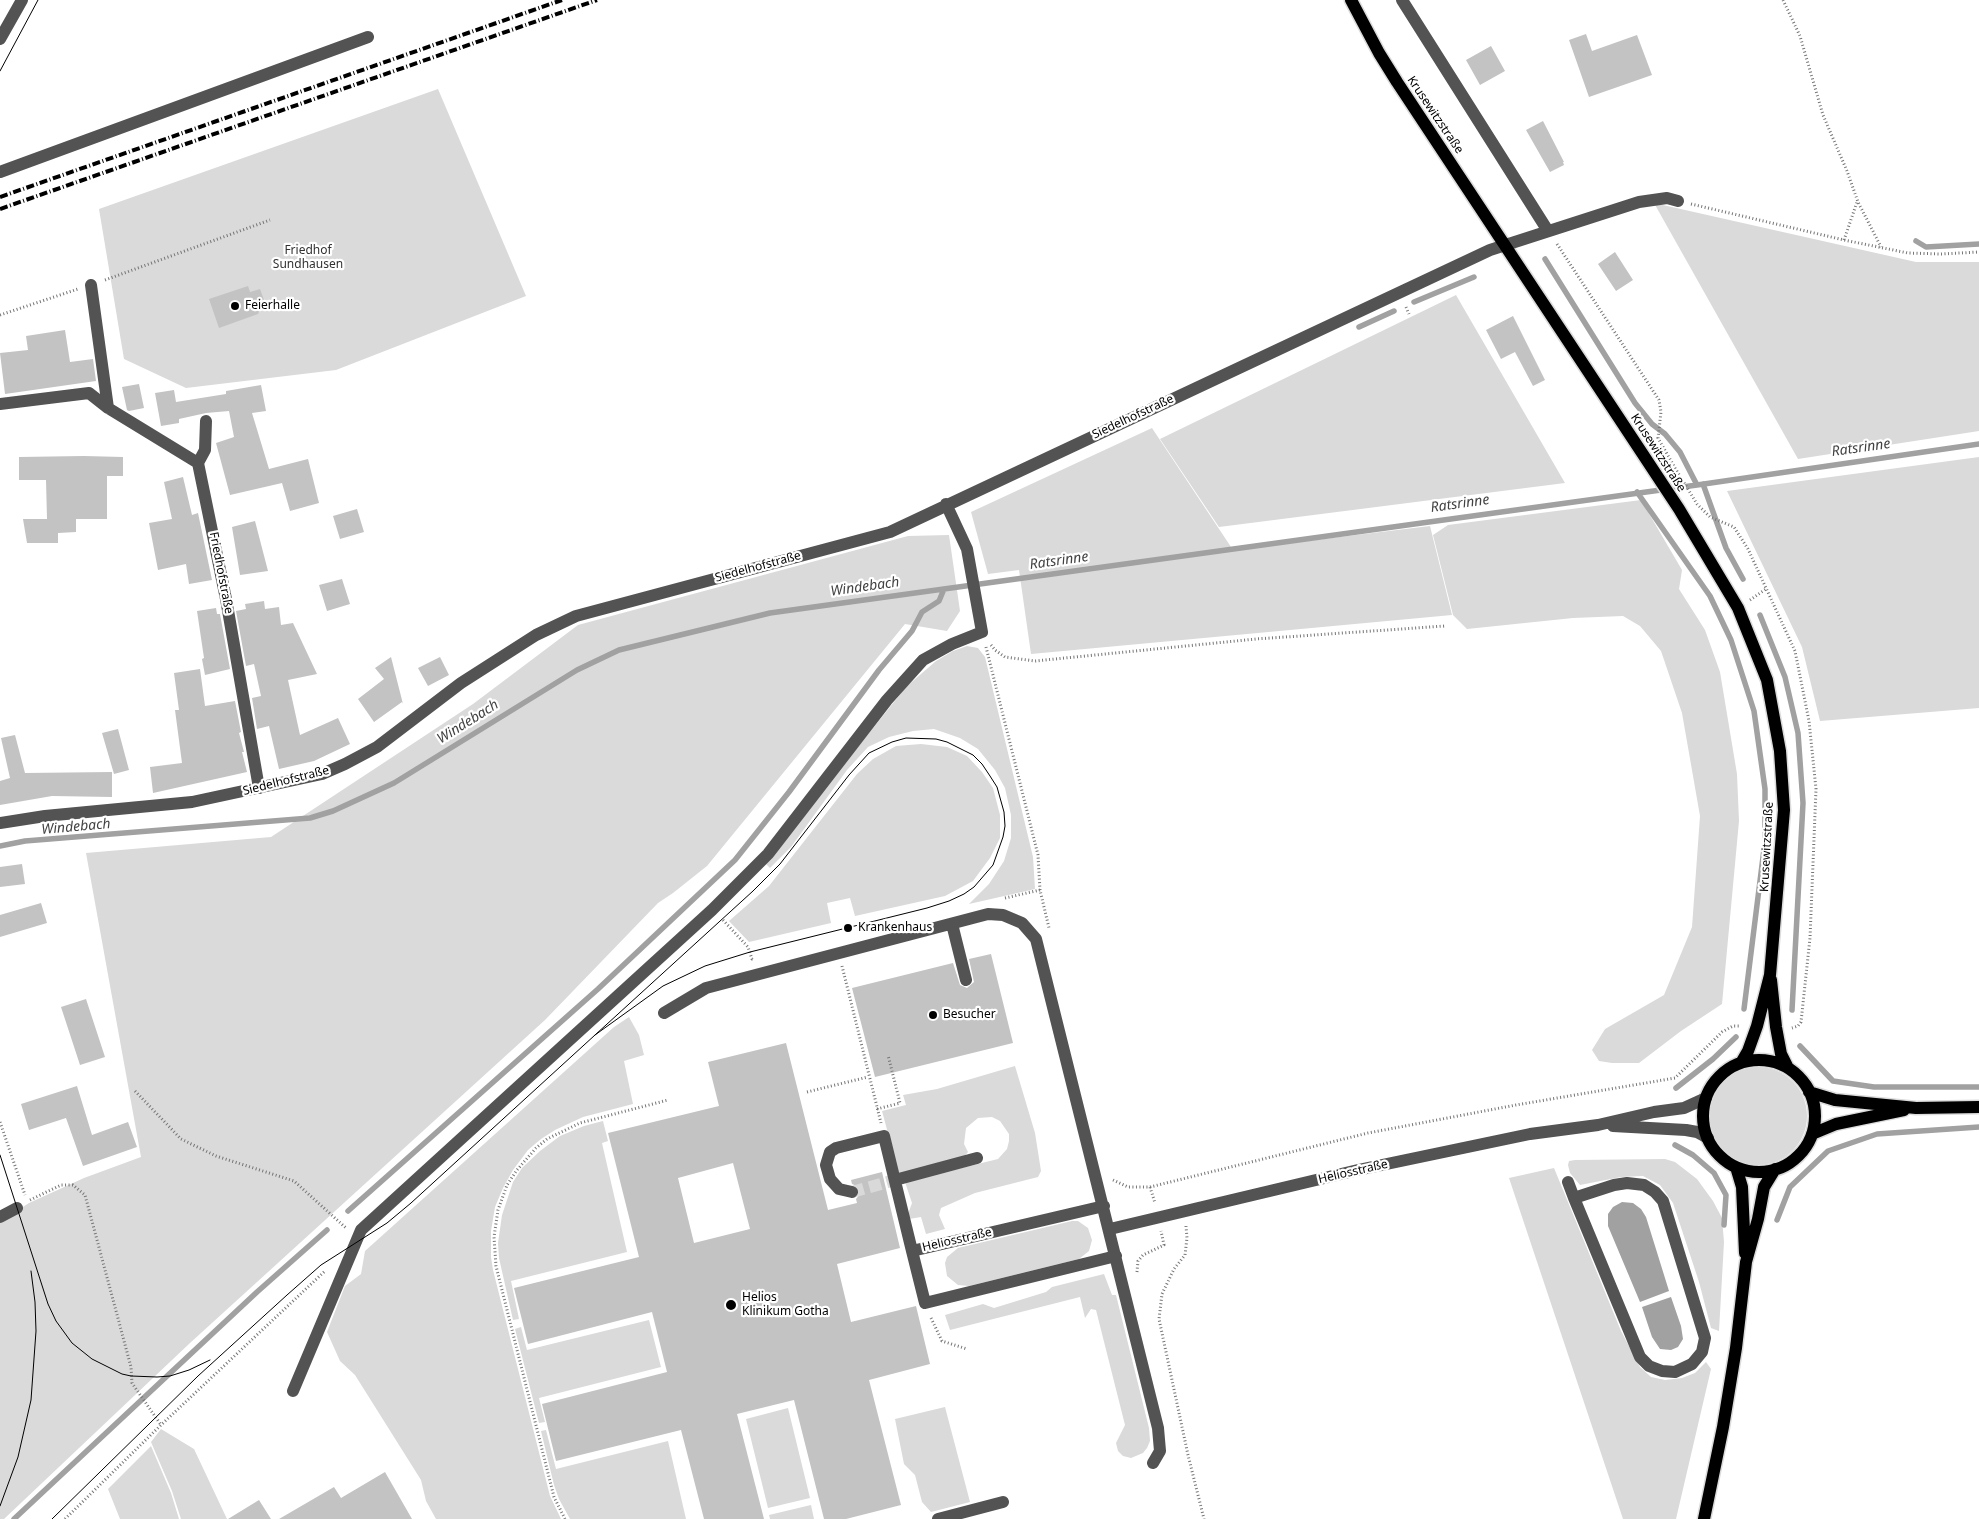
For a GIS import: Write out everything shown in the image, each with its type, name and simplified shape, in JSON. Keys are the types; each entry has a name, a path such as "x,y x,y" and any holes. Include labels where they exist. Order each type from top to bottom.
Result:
{"main road":[{"name":"Krusewitzstraße","path":"1351,0 1379,53 1679,509 1738,608 1767,680 1780,751 1784,810 1770,975"},
{"path":"1741,1063 1748,1051 1757,1026 1770,975"},
{"path":"1770,975 1781,1054 1787,1066 1809,1092 1814,1109 1812,1134 1804,1149 1789,1163 1775,1169 1754,1172 1736,1167 1725,1160 1714,1149 1708,1138 1704,1120 1706,1098 1711,1086 1719,1075 1741,1063 1764,1060 1787,1066"},
{"path":"1809,1092 1835,1100 1916,1108 1979,1107"},
{"path":"1812,1134 1836,1124 1916,1108"},
{"path":"1736,1167 1742,1187 1742,1216 1746,1262"},
{"path":"1704,1519 1723,1427 1736,1348 1746,1262 1764,1188 1775,1169"}],"street":[{"path":"0,40 22,0"},
{"path":"1402,0 1548,231"},
{"path":"0,172 368,37"},
{"name":"Siedelhofstraße","path":"0,823 45,816 167,806 322,774 370,752 461,683 536,635 576,616 890,532 946,504 1505,244 1652,199 1667,198 1678,201"},
{"path":"92,285 108,408"},
{"path":"0,404 89,394 108,408 198,462 205,450 206,421"},
{"name":"Friedhofstraße","path":"198,462 226,599 259,788"},
{"path":"293,1391 361,1230 712,910 768,854 887,700 924,660 952,644 982,632 967,549 946,504"},
{"path":"664,1012 706,988 988,914 1003,915 1022,923 1036,939 1110,1229 1158,1428 1160,1451 1153,1463"},
{"path":"952,924 966,980"},
{"path":"1598,1125 1654,1112 1684,1108 1706,1098"},
{"path":"1598,1125 1686,1130 1697,1132 1708,1138"},
{"name":"Heliosstraße","path":"1110,1229 1358,1170 1530,1134 1598,1125"},
{"path":"852,1192 839,1189 830,1180 826,1165 830,1152 836,1148 884,1136 912,1251"},
{"path":"894,1180 977,1158"},
{"path":"1568,1182 1574,1198 1640,1357 1649,1366 1662,1371 1675,1372 1692,1364 1702,1352 1705,1338 1663,1201 1644,1185 1628,1183 1614,1185 1574,1198"},
{"name":"Heliosstraße","path":"925,1303 912,1251 1104,1206"},
{"path":"0,1217 16,1208"},
{"path":"925,1303 1116,1256"},
{"path":"938,1519 1003,1502"}],"path":[{"path":"1783,0 1800,36 1824,115 1858,202 1881,247"},
{"path":"1678,201 1908,253 1979,252"},
{"path":"1844,240 1858,202"},
{"path":"0,315 92,285 270,220"},
{"path":"1548,231 1659,400 1661,412 1658,438 1693,498 1710,517 1734,527 1748,549 1795,651 1809,721 1816,789 1810,938 1801,1022 1792,1028 1776,1027"},
{"path":"982,632 995,650 1005,657 1035,662 1256,639 1445,626"},
{"path":"982,632 1038,855 1040,890 1050,932"},
{"path":"712,910 748,947 752,960 760,958"},
{"path":"839,953 868,1078 884,1136"},
{"path":"1110,1178 1128,1188 1150,1187 1368,1133 1675,1078 1732,1026 1757,1026"},
{"path":"877,1110 900,1103 888,1055"},
{"path":"808,1092 868,1078"},
{"path":"135,1091 181,1139 216,1156 294,1181 358,1238"},
{"path":"565,1519 554,1497 496,1266 494,1237 498,1210 507,1185 517,1170 547,1139 580,1123 668,1100"},
{"path":"0,1122 27,1202 61,1185 73,1185 85,1196 131,1366 132,1384 161,1425"},
{"path":"1123,1284 1136,1280 1138,1261 1143,1255 1164,1245 1159,1217 1150,1187"},
{"path":"1184,1212 1187,1238 1184,1255 1174,1269 1162,1294 1159,1319 1188,1455 1204,1519"},
{"path":"65,1519 161,1425 328,1269"},
{"path":"925,1303 942,1341 967,1349"}],"green space":[{"name":"Friedhof Sundhausen","path":"438,89 526,296 336,370 186,388 124,359 99,209"},
{"path":"1654,203 1916,262 1979,262 1979,431 1798,459"},
{"path":"1456,295 1565,483 1219,527 1160,439"},
{"path":"1152,428 1233,550 1430,526 1452,615 1031,654 1019,570 988,574 971,512"},
{"path":"1979,457 1979,708 1820,721 1802,647 1727,491"},
{"path":"1641,500 1682,570 1679,589 1705,630 1720,672 1737,774 1739,821 1722,1004 1681,1031 1639,1063 1612,1063 1599,1061 1592,1050 1605,1029 1664,995 1692,927 1700,816 1682,713 1661,651 1640,626 1623,616 1573,618 1467,629 1453,615 1433,535 1448,525"},
{"path":"949,535 960,611 947,631 905,624 707,866 658,903 545,1020 190,1343 4,1519 0,1519 0,1222 29,1203 84,1178 141,1157 86,853 271,837 473,704 578,625 908,536"},
{"path":"967,646 978,648 985,657 1033,857 1035,889 969,904 989,884 1004,861 1011,838 1011,815 1005,788 995,770 978,749 960,738 934,729 913,731 889,737 868,747 847,770 791,847 770,868 765,863 906,687 936,661 953,651"},
{"path":"921,744 947,747 967,756 982,772 993,788 1000,815 1000,838 990,858 973,881 945,896 855,916 850,898 827,903 831,923 749,942 729,921 769,886 857,774 873,759 896,746"},
{"path":"629,1017 639,1035 644,1055 624,1061 633,1104 583,1117 555,1130 528,1150 513,1170 503,1188 495,1207 491,1231 493,1270 550,1496 561,1519 436,1519 426,1501 421,1480 355,1375 340,1361 327,1332 345,1286 361,1274 365,1251 614,1027"},
{"path":"1015,1066 1035,1133 1041,1171 1038,1177 975,1193 941,1208 939,1215 945,1229 926,1234 921,1217 909,1219 908,1214 912,1203 905,1182 998,1159 1007,1149 1009,1134 1000,1121 992,1117 978,1118 966,1128 964,1144 968,1152 963,1158 899,1174 882,1111 906,1105 903,1095 937,1089"},
{"path":"1758,1067 1768,1068 1785,1075 1799,1089 1806,1106 1806,1126 1799,1143 1785,1157 1768,1164 1758,1165 1748,1164 1731,1157 1717,1143 1710,1126 1709,1116 1710,1106 1717,1089 1731,1075 1748,1068"},
{"path":"603,1121 608,1141 602,1143 627,1252 511,1281 519,1319 513,1320 499,1258 498,1243 502,1215 513,1182 522,1168 560,1136 584,1126"},
{"path":"1665,1159 1675,1162 1697,1179 1713,1201 1722,1218 1724,1242 1719,1331 1711,1328 1699,1282 1673,1203 1660,1185 1643,1176 1621,1177 1580,1185 1570,1173 1568,1165 1569,1161 1575,1160"},
{"path":"1554,1168 1621,1331 1640,1367 1651,1377 1665,1380 1682,1378 1695,1373 1706,1362 1711,1369 1676,1519 1623,1519 1509,1178"},
{"path":"1078,1221 1088,1228 1092,1240 1089,1251 1079,1259 969,1286 958,1285 947,1276 945,1263 947,1257 958,1248"},
{"path":"1104,1274 1112,1295 1116,1295 1149,1428 1150,1441 1147,1448 1143,1453 1131,1458 1123,1456 1118,1451 1116,1443 1125,1425 1096,1310 1091,1309 1085,1318 1080,1297 950,1330 945,1315 983,1304 994,1308 1046,1292 1052,1287"},
{"path":"649,1320 661,1367 539,1398 545,1422 539,1423 515,1329 521,1327 527,1350"},
{"path":"945,1407 970,1502 931,1512 922,1502 915,1475 904,1464 895,1419"},
{"path":"788,1408 810,1498 768,1508 746,1419"},
{"path":"161,1429 194,1449 227,1519 181,1519 172,1491 151,1442"},
{"path":"546,1430 556,1469 668,1441 686,1519 570,1519 554,1485 541,1431"},
{"path":"151,1446 171,1493 179,1519 120,1519 108,1489"},
{"path":"811,1505 814,1519 770,1519 769,1515"}],"shaded area":[{"path":"1622,1202 1633,1203 1641,1209 1646,1217 1669,1291 1640,1302 1608,1226 1608,1214 1613,1207"},
{"path":"1671,1297 1681,1326 1683,1339 1678,1347 1671,1350 1660,1349 1652,1337 1642,1307"}],"building":[{"path":"1586,34 1592,51 1637,35 1652,75 1589,97 1569,40"},
{"path":"1491,46 1505,71 1480,85 1466,60"},
{"path":"1543,121 1564,162 1564,165 1550,172 1526,130"},
{"path":"1615,252 1633,280 1616,291 1598,264"},
{"name":"Feierhalle","path":"248,286 250,292 260,289 264,300 258,314 219,328 209,299"},
{"path":"1513,316 1545,380 1533,386 1515,352 1501,359 1486,330"},
{"path":"65,330 70,362 93,359 96,381 5,394 0,353 28,350 26,336"},
{"path":"139,384 144,408 129,411 127,410 122,387"},
{"path":"261,385 266,411 252,413 269,469 308,459 319,503 290,511 282,483 230,495 216,443 234,437 229,411 206,413 179,419 179,423 161,426 155,393 174,390 176,402 226,394 226,391"},
{"path":"19,457 123,457 123,476 107,476 107,519 76,519 76,532 58,533 58,543 27,543 23,519 47,519 46,480 19,480"},
{"path":"183,477 192,515 198,513 212,580 189,584 186,564 158,570 149,523 172,519 164,482"},
{"path":"357,509 364,532 340,539 333,516"},
{"path":"255,521 268,571 240,575 232,527"},
{"path":"342,579 350,604 327,611 319,585"},
{"path":"264,601 265,609 279,607 281,625 293,623 317,674 288,680 300,735 338,718 350,744 314,761 279,769 269,726 257,729 252,698 261,696 254,664 246,666 236,611 246,609 245,604"},
{"path":"216,608 217,614 220,614 230,669 205,675 197,611"},
{"path":"391,657 403,704 402,702 374,722 358,699 384,679 375,668"},
{"path":"440,657 449,675 428,686 418,668"},
{"path":"200,669 205,706 235,701 241,732 239,733 244,752 242,752 247,772 153,793 150,767 182,763 175,710 179,710 174,673"},
{"path":"118,729 129,770 114,774 102,733"},
{"path":"15,735 25,773 112,772 112,797 52,796 0,805 0,781 10,778 1,738"},
{"path":"22,864 25,884 0,887 0,867"},
{"path":"41,903 47,923 0,937 0,915"},
{"name":"Besucher","path":"991,954 1013,1043 875,1077 852,988 953,963 960,985 967,988 974,982 969,959"},
{"path":"86,999 105,1057 80,1065 61,1007"},
{"path":"786,1043 828,1210 857,1203 856,1199 860,1194 860,1190 852,1184 851,1180 882,1172 900,1248 837,1264 851,1322 916,1306 930,1364 869,1380 901,1505 846,1519 824,1519 794,1400 737,1414 764,1519 704,1519 681,1430 556,1461 542,1404 667,1372 652,1312 528,1344 514,1288 639,1257 608,1133 719,1106 708,1062","holes":["733,1163 750,1229 694,1243 678,1178"]},
{"path":"77,1086 92,1135 128,1122 137,1147 83,1166 66,1118 29,1130 21,1104"},
{"path":"385,1472 412,1519 279,1519 334,1487 341,1498"},
{"path":"259,1500 271,1519 228,1519"}],"waterway":[{"path":"1916,241 1926,247 1979,244"},
{"path":"1545,259 1635,403 1652,424 1665,434 1680,452 1697,485"},
{"path":"1414,302 1474,277"},
{"path":"1359,327 1394,311"},
{"name":"Ratsrinne","path":"0,846 25,841 310,818 333,811 394,783 577,670 619,650 770,613 1697,485 1979,444"},
{"path":"1703,484 1726,548 1743,579"},
{"path":"1637,492 1710,596 1731,640 1754,711 1765,789 1765,841 1744,1009"},
{"path":"348,1211 598,989 735,860 789,792 879,670 912,631 922,612 939,601 944,589"},
{"path":"1760,615 1785,677 1798,733 1803,803 1792,1010"},
{"path":"1676,1088 1713,1059 1736,1037"},
{"path":"1800,1046 1833,1081 1874,1087 1979,1087"},
{"path":"1777,1220 1790,1187 1828,1151 1877,1134 1979,1127"},
{"path":"1675,1145 1693,1155 1714,1173 1726,1195 1724,1225"},
{"path":"14,1519 257,1292 327,1230"}],"tunnel":[{"path":"852,1192 895,1180"}],"tram line":[{"path":"0,71 38,0"},
{"path":"52,1519 198,1376 287,1295 321,1265 387,1223 411,1203 595,1035 753,891 780,864 849,775 869,753 892,742 906,738 936,739 947,742 973,755 982,764 997,787 1004,812 1005,826 993,865 974,887 949,901 927,908 750,952 705,966 663,986 595,1035"},
{"path":"0,1155 48,1304 56,1321 72,1343 92,1359 122,1374 131,1376 170,1376 210,1360"},
{"path":"0,1506 18,1457 31,1400 36,1331 31,1271"}],"railway":[{"path":"0,197 562,0"},
{"path":"0,209 597,0"}],"place":[{"name":"Feierhalle","path":"235,306"},
{"name":"Krankenhaus","path":"848,928"},
{"name":"Besucher","path":"933,1015"},
{"name":"Helios Klinikum Gotha","path":"731,1305"}],"water label":[{"name":"Windebach","path":"865,587"},
{"name":"Windebach","path":"468,722"},
{"name":"Windebach","path":"76,827"}]}
